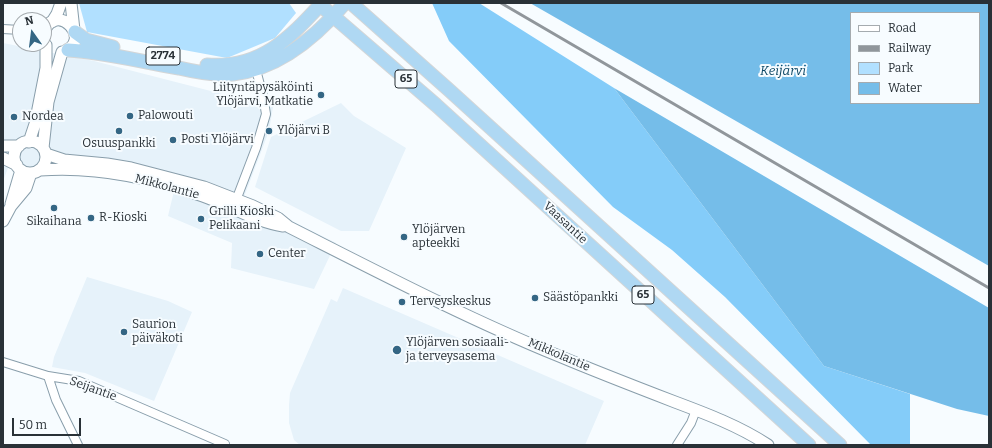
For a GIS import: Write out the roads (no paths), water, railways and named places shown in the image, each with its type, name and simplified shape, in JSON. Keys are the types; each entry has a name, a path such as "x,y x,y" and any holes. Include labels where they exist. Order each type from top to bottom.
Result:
{"highway":[{"name":"2774","path":"75,31 86,40 100,44 208,65 221,66 254,64 267,66 296,49 320,30 345,3"},
{"name":"Vaasantie","path":"351,3 840,445"},
{"name":"2774","path":"65,51 83,51 120,56 170,67 215,74 233,74 254,64 289,38 320,4"},
{"name":"Vaasantie","path":"320,4 436,105 809,445"}],"main road":[{"path":"52,23 61,3"},
{"path":"3,158 27,169 44,165 46,160 44,151 48,102 65,51 74,42 75,31 71,3"},
{"path":"52,26 57,20 63,21 68,23 75,31"},
{"path":"52,49 53,51 65,51"},
{"path":"27,169 15,155 24,144 34,124 46,68 46,52"},
{"path":"3,146 37,143 44,151"},
{"name":"Mikkolantie","path":"44,151 64,160 132,168 204,188 278,225 289,227 377,273 451,308 558,356 715,417 749,433 768,445"},
{"name":"Mikkolantie","path":"27,169 63,168 129,177 150,181 234,204"},
{"path":"3,221 27,169"}],"street":[{"path":"234,204 256,148 266,114 263,96 254,64"},
{"name":"Seijantie","path":"3,362 48,376 79,382 225,444"},
{"path":"48,376 56,400 78,445"},
{"path":"677,445 691,423 696,410"}],"water":[{"name":"Keijärvi","path":"530,3 989,3 989,266"},
{"path":"614,88 989,308 989,416 957,409 824,366"}],"railway":[{"path":"501,3 989,288"}],"place":[{"name":"Liityntäpysäköinti Ylöjärvi, Matkatie","path":"321,95"},
{"name":"Palowouti","path":"130,116"},
{"name":"Nordea","path":"14,117"},
{"name":"Osuuspankki","path":"119,131"},
{"name":"Ylöjärvi B","path":"269,131"},
{"name":"Posti Ylöjärvi","path":"173,140"},
{"name":"Sikaihana","path":"54,208"},
{"name":"R-Kioski","path":"91,218"},
{"name":"Grilli Kioski Pelikaani","path":"201,219"},
{"name":"Ylöjärven apteekki","path":"404,237"},
{"name":"Center","path":"260,254"},
{"name":"Säästöpankki","path":"535,298"},
{"name":"Terveyskeskus","path":"402,302"},
{"name":"Saurion päiväkoti","path":"124,332"},
{"name":"Ylöjärven sosiaali- ja terveysasema","path":"397,350"}]}
